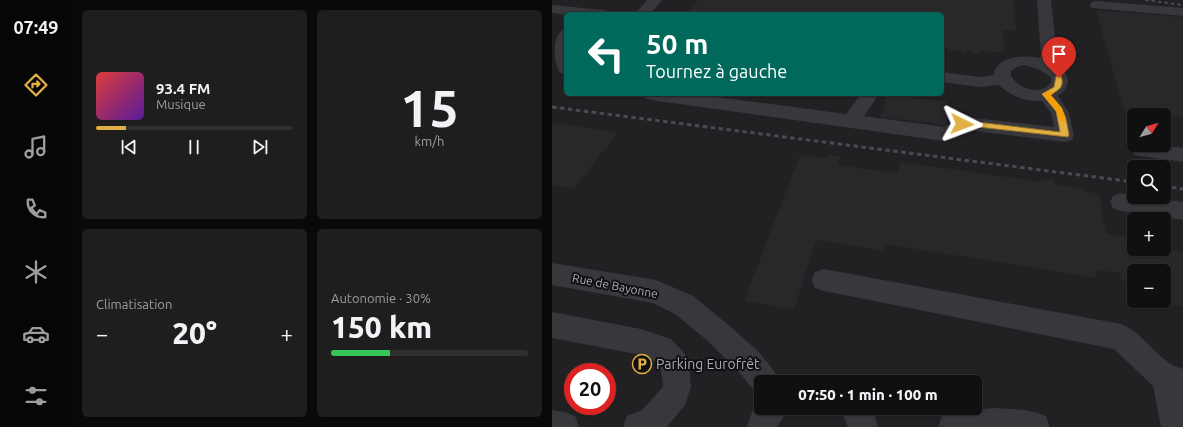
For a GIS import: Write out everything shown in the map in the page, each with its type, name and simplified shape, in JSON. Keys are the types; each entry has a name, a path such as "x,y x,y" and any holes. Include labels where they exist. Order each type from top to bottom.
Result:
{"street":[{"path":"644,12 655,0"},
{"path":"1044,0 1049,55 1044,64"},
{"path":"1097,5 1183,12"},
{"path":"552,9 596,10"},
{"path":"564,36 558,44 564,63"},
{"path":"1025,60 1044,64 1056,73 1059,83 1057,88 1046,94 1036,95 1026,94 1009,85 1004,79 1002,73 1004,68 1009,64 1025,60"},
{"path":"944,77 980,82 1004,79"},
{"path":"667,96 944,134 951,133 960,125 966,123 1065,135 1060,110 1046,94"},
{"path":"850,121 869,96"},
{"path":"1162,152 1183,154"},
{"path":"1121,202 1183,211"},
{"name":"Rue de Bayonne","path":"552,274 656,292 684,305 717,332 748,361 759,375"},
{"path":"824,280 1121,337 1174,381 1176,427"},
{"path":"552,325 641,342 661,349 675,364 677,387 674,395 652,422 638,427"},
{"path":"762,427 768,415"},
{"path":"860,415 863,427"},
{"path":"953,427 979,423 1001,422 1035,427"},
{"path":"552,425 564,427"}],"shaded area":[{"path":"552,0 1183,0 1183,427 552,427"}],"building":[{"path":"698,0 1014,0 1016,31 1003,30 1004,53 982,51 975,54 970,50 963,54 957,49 952,52 944,46 944,12 688,12"},
{"path":"1096,10 1183,17 1183,117 1171,116 1171,108 1127,108 1127,110 1124,110"},
{"path":"887,96 949,102 947,123 944,125 881,117"},
{"path":"552,123 618,132 574,189 552,185"},
{"path":"800,155 826,158 828,155 840,156 837,165 898,173 900,162 1042,182 1042,179 1054,180 1054,184 1083,188 1083,191 1099,194 1106,234 1127,237 1127,256 1171,256 1171,250 1183,252 1183,306 1171,305 1171,264 1127,264 1127,282 1122,281 1120,273 1096,270 1097,278 885,244 884,251 816,240 794,310 744,301"}],"railway":[{"path":"1145,0 1183,5"},
{"path":"559,108 552,107 1127,181"},
{"path":"1171,187 1183,189"}],"slow traffic":[{"path":"1050,93 1046,94 1060,110 1063,119"}],"place":[{"name":"Parking Eurofrêt","path":"642,364"}],"route":[{"path":"962,124 969,123 1065,135 1060,110 1046,94 1057,88 1059,78"}]}
